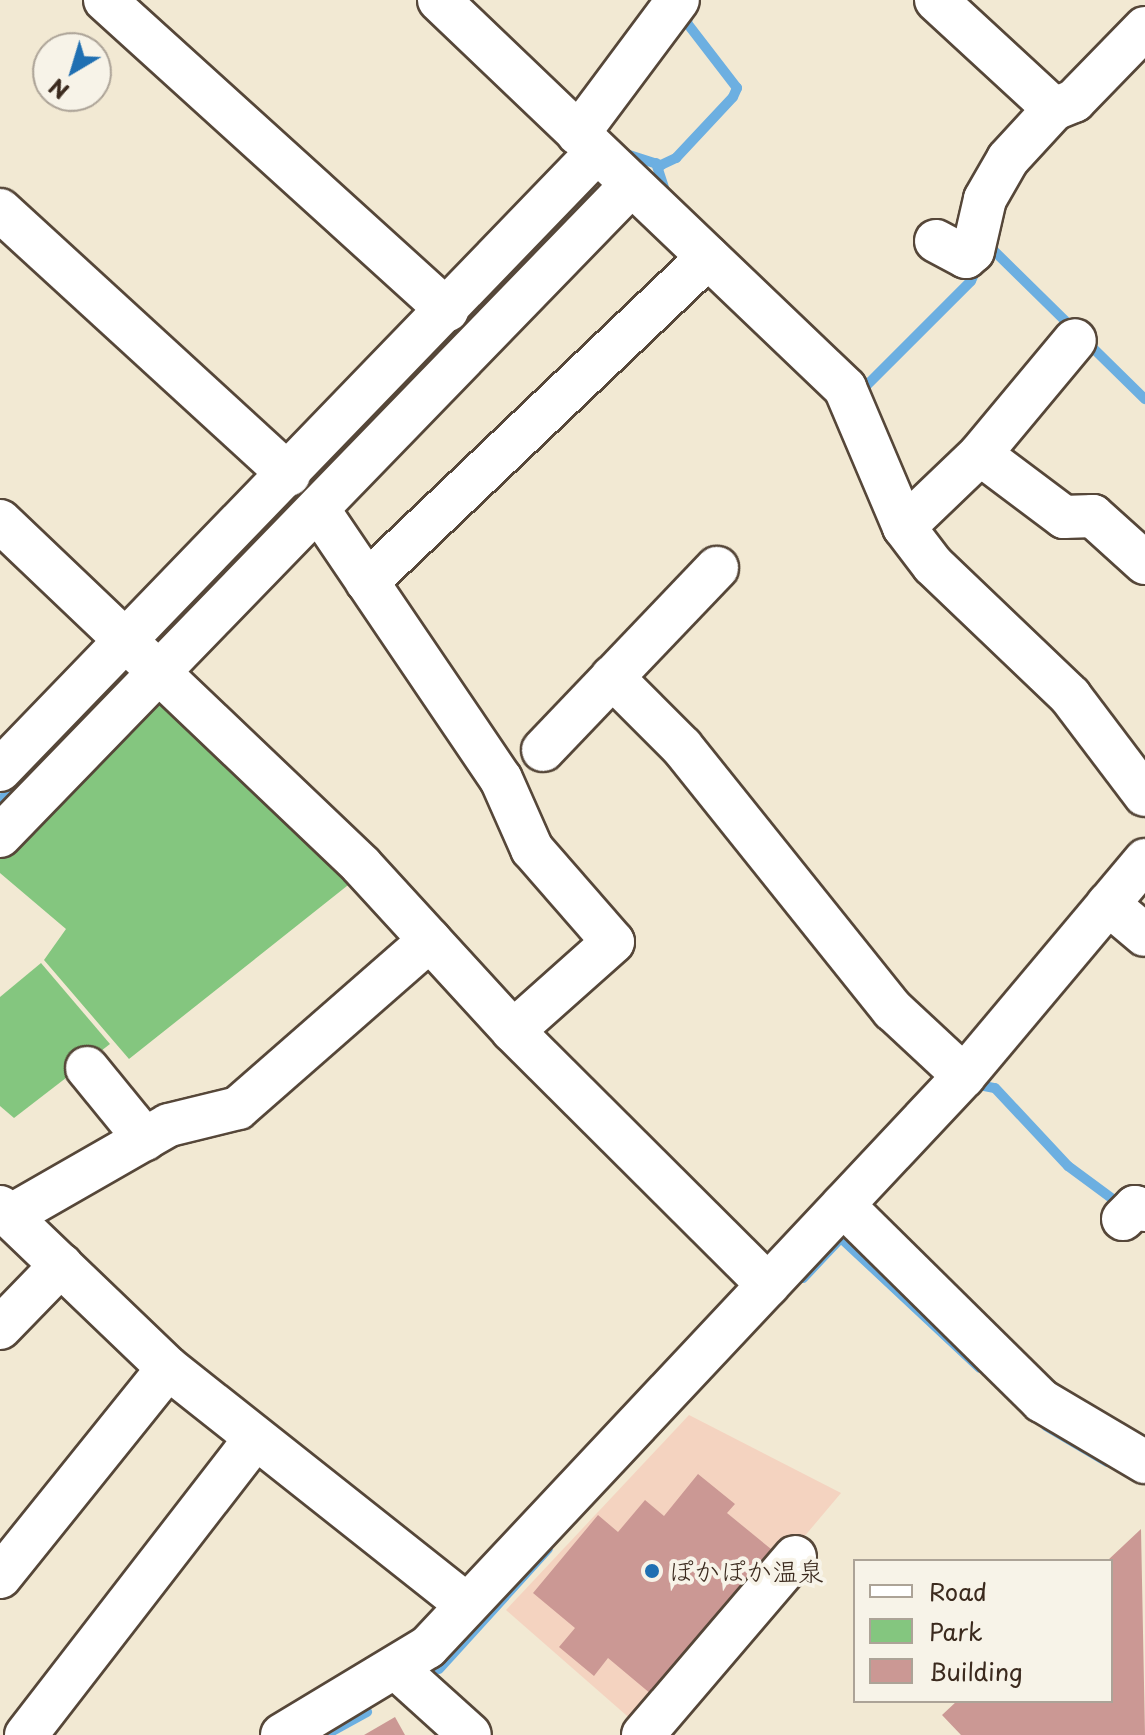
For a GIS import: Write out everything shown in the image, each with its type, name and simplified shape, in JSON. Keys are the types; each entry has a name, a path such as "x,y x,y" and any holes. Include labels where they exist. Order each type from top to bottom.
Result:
{"street":[{"path":"105,0 447,310"},
{"path":"439,0 845,388 933,565 1070,696 1145,795"},
{"path":"0,770 130,642 447,310 588,143 678,0"},
{"path":"936,0 1054,109"},
{"path":"936,241 966,257 973,251 1000,172 1033,124 1054,109 1074,101 1145,28"},
{"path":"0,836 631,185"},
{"path":"0,210 289,475"},
{"path":"367,582 708,257"},
{"path":"913,521 980,454 1075,340"},
{"path":"980,454 1064,517 1093,516 1145,563"},
{"path":"318,509 501,779 532,849 613,942 513,1031"},
{"path":"0,521 162,671 430,940 513,1031 768,1285"},
{"path":"543,750 717,568"},
{"path":"612,677 682,747 893,1010 964,1076"},
{"path":"282,1735 397,1669 428,1647 768,1285 852,1214 1145,860"},
{"path":"1108,904 1145,935"},
{"path":"430,940 238,1108 145,1139 5,1211 168,1368 466,1604"},
{"path":"87,1068 145,1139"},
{"path":"852,1214 1042,1401 1145,1462"},
{"path":"0,1328 61,1265"},
{"path":"0,1577 168,1368"},
{"path":"26,1735 255,1439"},
{"path":"643,1735 795,1557"},
{"path":"397,1669 470,1735"}],"shaded area":[{"path":"689,1415 841,1493 642,1729 506,1610"}],"green space":[{"path":"151,693 357,878 129,1059 44,960 66,929 0,873 0,846"},
{"path":"41,963 110,1044 14,1118 0,1106 0,997"}],"building":[{"name":"ぽかぽか温泉","path":"698,1474 735,1504 727,1513 771,1549 651,1694 608,1658 594,1676 559,1647 575,1628 533,1593 598,1515 618,1532 645,1500 664,1516"},
{"path":"1141,1529 1145,1735 961,1735 942,1715 955,1703 1113,1703 1113,1559 1109,1559"},
{"path":"395,1717 405,1735 364,1735"}],"waterway":[{"path":"623,153 661,165 676,158 733,97 737,88 687,23 689,11"},
{"path":"656,163 665,190"},
{"path":"163,632 591,187"},
{"path":"986,243 1145,399"},
{"path":"862,390 971,281 979,263"},
{"path":"0,801 123,674"},
{"path":"972,1092 979,1085 995,1088 1068,1166 1122,1206"},
{"path":"803,1278 852,1226"},
{"path":"841,1238 980,1368"},
{"path":"1046,1426 1107,1462"},
{"path":"439,1669 548,1549"},
{"path":"325,1735 367,1712"}],"place":[{"name":"ぽかぽか温泉","path":"652,1571"}]}
